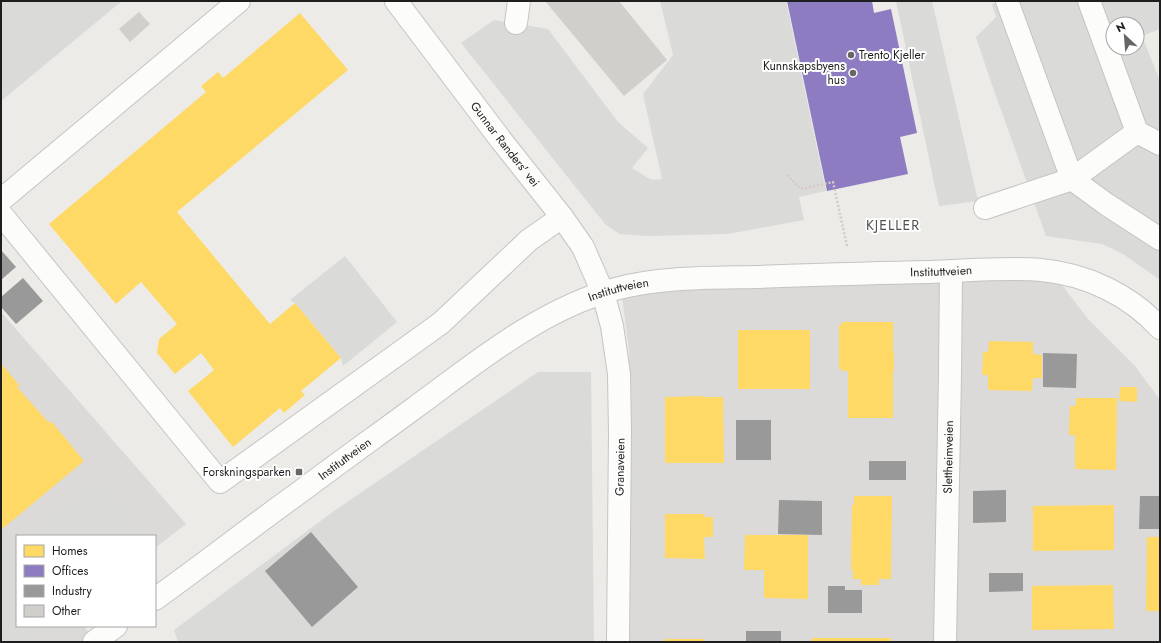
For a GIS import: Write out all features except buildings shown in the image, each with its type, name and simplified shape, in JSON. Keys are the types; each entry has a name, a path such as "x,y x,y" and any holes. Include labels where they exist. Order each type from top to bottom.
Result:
{"street":[{"path":"1,200 239,1"},
{"name":"Gunnar Randers' vei","path":"396,1 501,140 562,217 583,247 603,293"},
{"path":"516,23 519,1"},
{"path":"1007,1 1072,179 1106,204 1160,238"},
{"path":"1089,1 1137,132 1160,144"},
{"path":"985,208 1072,179 1137,132"},
{"path":"1,214 220,482 441,323 529,240 562,217"},
{"name":"Instituttveien","path":"156,598 299,492 494,351 544,319 572,304 603,293 640,284 699,278 1043,270 1089,281 1107,289 1140,310 1160,328"},
{"name":"Slettheimveien","path":"945,642 951,272"},
{"name":"Granaveien","path":"603,293 612,326 619,374 620,433 618,642"},
{"path":"94,642 115,627"}],"path":[{"path":"787,175 801,189 833,182 848,253"}],"shaded area":[{"path":"1,1 122,1 1,101"},
{"path":"660,1 786,1 826,191 799,197 804,220 728,234 647,236 620,234 606,225 461,43 494,20 548,29 618,122 648,148 632,168 653,180 662,179 643,94 673,55"},
{"path":"896,1 932,1 978,201 939,206"},
{"path":"1000,1 1160,1 1160,29 1145,35 1145,16 1105,16 1105,56 1145,56 1145,44 1160,81 1160,280 1123,254 1102,244 1046,236 976,37 996,17 992,4"},
{"path":"345,256 397,322 343,366 341,358 295,303 290,300"},
{"path":"1049,268 1088,319 1135,366 1160,400 1160,642 620,642 630,425 629,352 621,287 619,285 650,271 946,271"},
{"path":"1,312 186,524 156,547 156,535 16,535 16,627 85,627 96,642 1,642"},
{"path":"538,372 591,372 594,642 178,642 174,630 334,511"},
{"path":"98,483 141,535 34,535"},
{"path":"16,550 16,627 41,627 22,642 1,642 1,562"}],"place":[{"name":"Trento Kjeller","path":"851,55"},
{"name":"Kunnskapsbyens hus","path":"853,73"},
{"name":"Forskningsparken","path":"299,472"}],"district":[{"name":"KJELLER","path":"893,225"}]}
